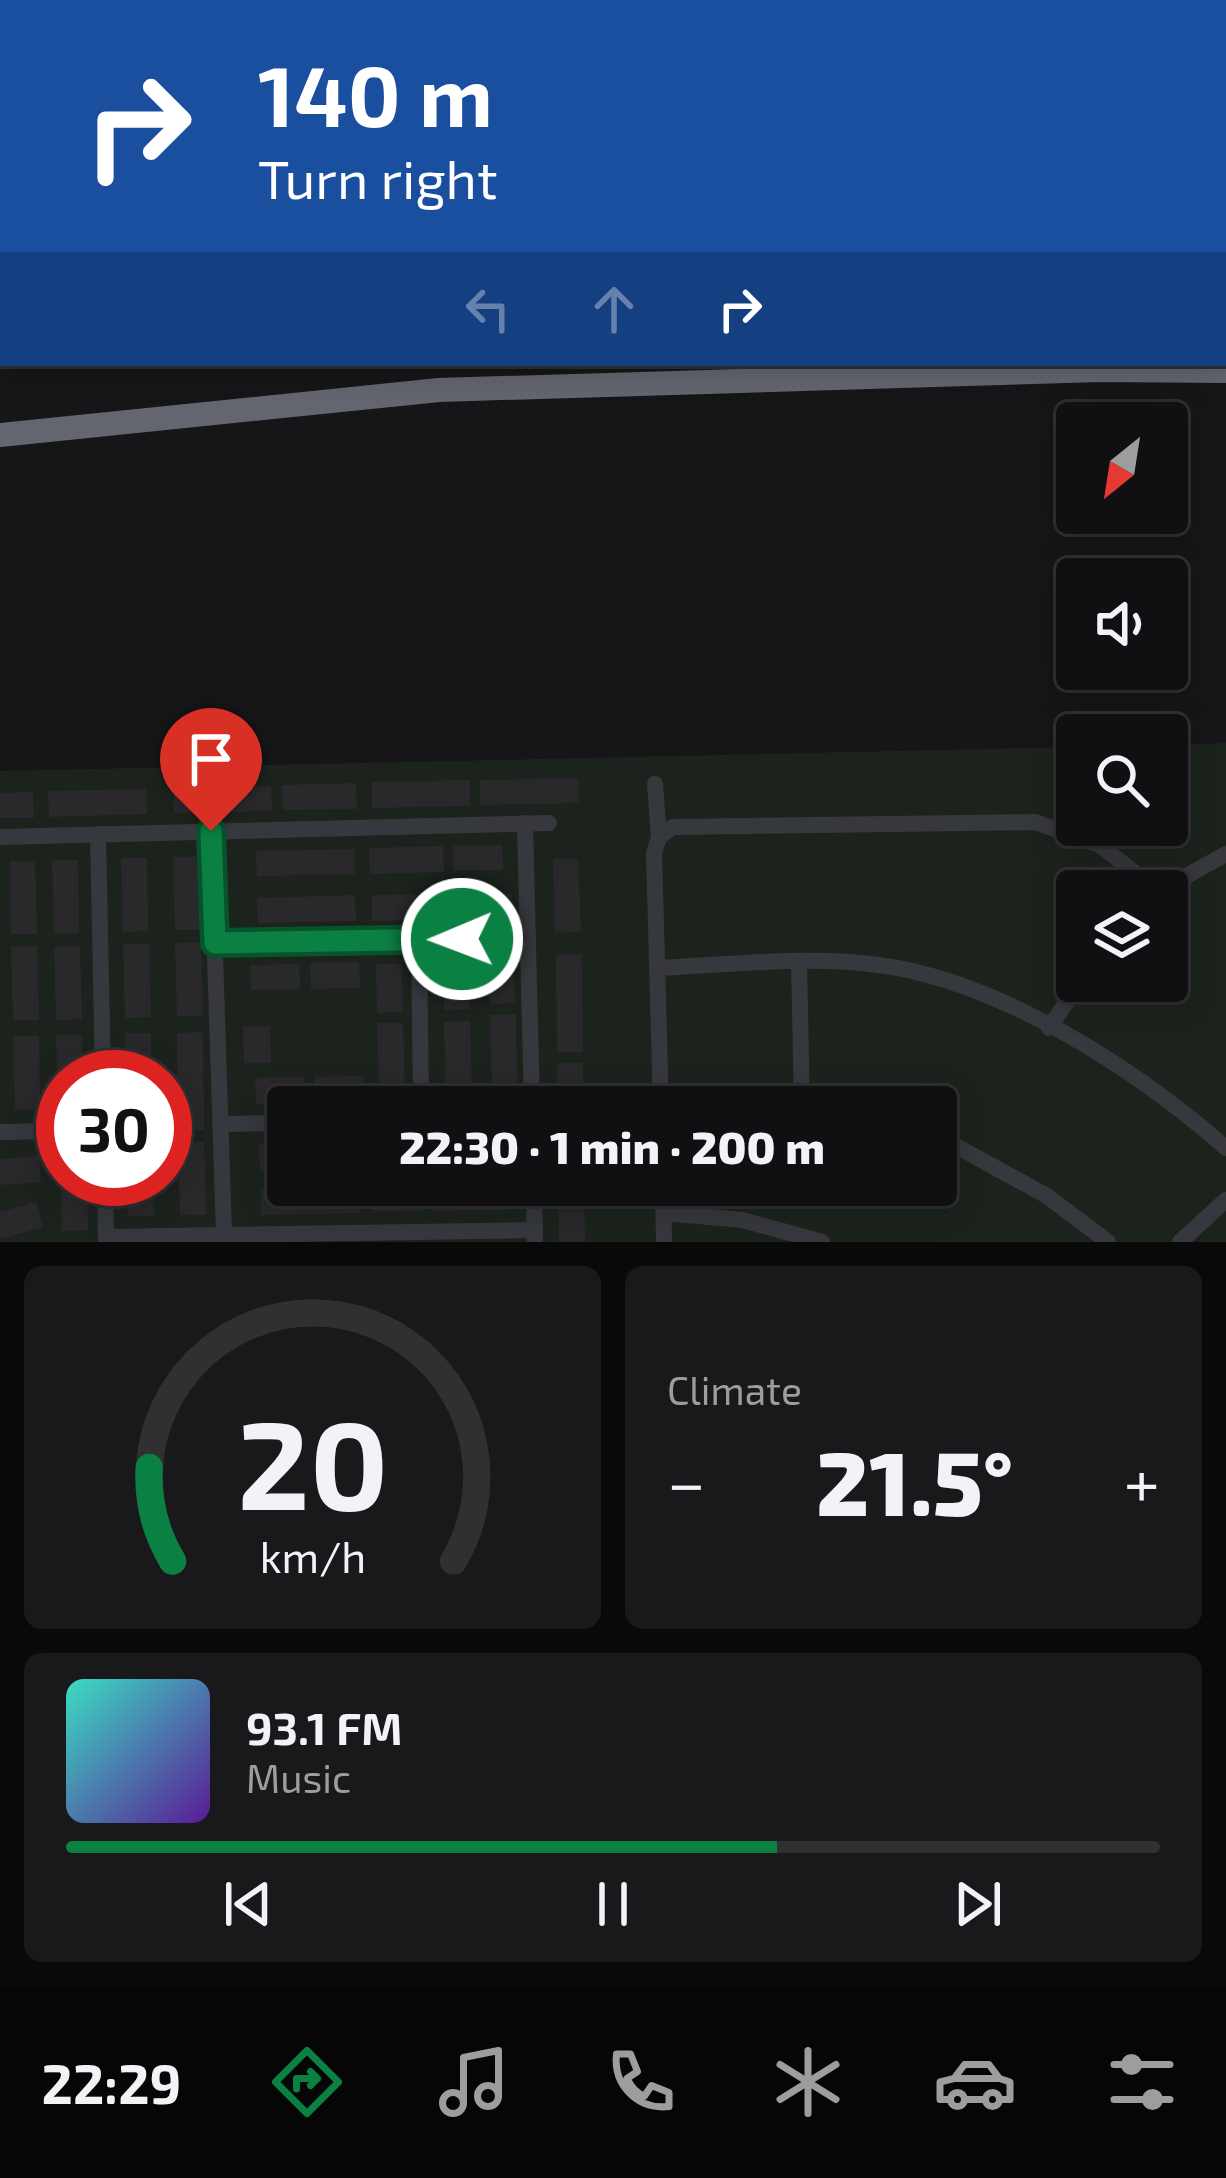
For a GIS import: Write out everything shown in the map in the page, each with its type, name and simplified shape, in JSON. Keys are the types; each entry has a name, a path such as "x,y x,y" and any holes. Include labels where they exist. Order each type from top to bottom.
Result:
{"highway":[{"path":"0,436 439,390 1226,370"}],"street":[{"path":"49,0 64,0"},
{"path":"655,784 661,1086"},
{"path":"659,837 679,825 1016,820 1089,839 1130,870"},
{"path":"0,837 549,823"},
{"path":"525,824 531,1086"},
{"path":"211,831 224,1235"},
{"path":"98,834 102,1050"},
{"path":"1188,875 1226,854"},
{"path":"215,943 462,939"},
{"path":"418,940 421,1086"},
{"path":"799,962 802,1086"},
{"path":"658,968 855,962 906,970 986,997 1049,1028 1148,1087 1226,1148"},
{"path":"1049,1028 1067,1002"},
{"path":"220,1124 267,1123"},
{"path":"0,1132 36,1131"},
{"path":"957,1147 1047,1196 1108,1242"},
{"path":"1180,1242 1226,1200"},
{"path":"105,1206 106,1240 224,1235 535,1236 534,1206"},
{"path":"664,1206 664,1242"},
{"path":"664,1213 743,1220 822,1242"}],"shaded area":[{"path":"1226,743 1226,1242 0,1242 0,771 1056,747 1056,846 1188,846 1188,744"}],"building":[{"path":"578,778 579,803 480,805 480,780"},
{"path":"470,780 470,806 372,808 372,782"},
{"path":"356,783 357,809 283,810 282,785"},
{"path":"271,786 272,811 174,813 173,788"},
{"path":"146,789 147,814 49,817 48,791"},
{"path":"33,792 34,818 0,818 0,793"},
{"path":"502,845 503,870 454,871 453,846"},
{"path":"443,846 444,872 370,874 369,848"},
{"path":"354,849 355,874 257,876 256,851"},
{"path":"173,857 198,857 200,930 175,930"},
{"path":"121,858 147,858 148,931 123,932"},
{"path":"553,859 578,859 581,932 555,933"},
{"path":"52,860 78,860 79,933 54,934"},
{"path":"10,861 35,861 37,934 11,934"},
{"path":"470,893 471,919 372,921 372,895"},
{"path":"487,893 512,893 514,942 488,942"},
{"path":"355,895 356,921 258,923 257,898"},
{"path":"201,942 203,1016 177,1016 175,943"},
{"path":"123,944 149,944 151,1017 125,1018"},
{"path":"37,946 39,1020 13,1020 11,947"},
{"path":"80,946 82,1019 56,1020 54,947"},
{"path":"514,954 515,1003 490,1004 488,955"},
{"path":"582,954 583,1052 557,1052 556,955"},
{"path":"468,960 470,1009 444,1010 443,961"},
{"path":"359,962 360,988 311,989 310,963"},
{"path":"299,964 300,989 251,990 250,965"},
{"path":"376,964 401,964 403,1012 377,1013"},
{"path":"516,1014 517,1086 492,1086 490,1015"},
{"path":"470,1021 472,1086 446,1086 444,1022"},
{"path":"377,1023 403,1023 405,1086 379,1086"},
{"path":"270,1026 271,1063 244,1063 243,1027"},
{"path":"203,1032 204,1130 192,1130 192,1050 177,1050 177,1033"},
{"path":"125,1033 151,1033 151,1050 125,1050"},
{"path":"56,1035 82,1035 82,1050 56,1050"},
{"path":"13,1036 39,1036 36,1109 15,1110"},
{"path":"557,1063 583,1063 583,1086 558,1086"},
{"path":"363,1076 363,1086 314,1086 314,1077"},
{"path":"304,1077 304,1086 267,1086 267,1104 256,1104 255,1078"},
{"path":"192,1142 204,1142 206,1215 180,1215 180,1206 192,1206"},
{"path":"259,1145 267,1145 267,1171 260,1171"},
{"path":"36,1156 36,1182 0,1185 0,1159"},
{"path":"261,1189 267,1189 267,1206 359,1206 359,1213 261,1215"},
{"path":"36,1202 43,1227 0,1239 0,1212"},
{"path":"62,1206 88,1206 88,1230 62,1231"},
{"path":"128,1206 154,1206 154,1216 128,1216"},
{"path":"373,1206 422,1206 422,1211 373,1212"},
{"path":"433,1206 507,1206 507,1210 433,1211"},
{"path":"558,1206 584,1206 585,1242 559,1242"}],"route":[{"path":"211,831 215,943 462,939"}]}
